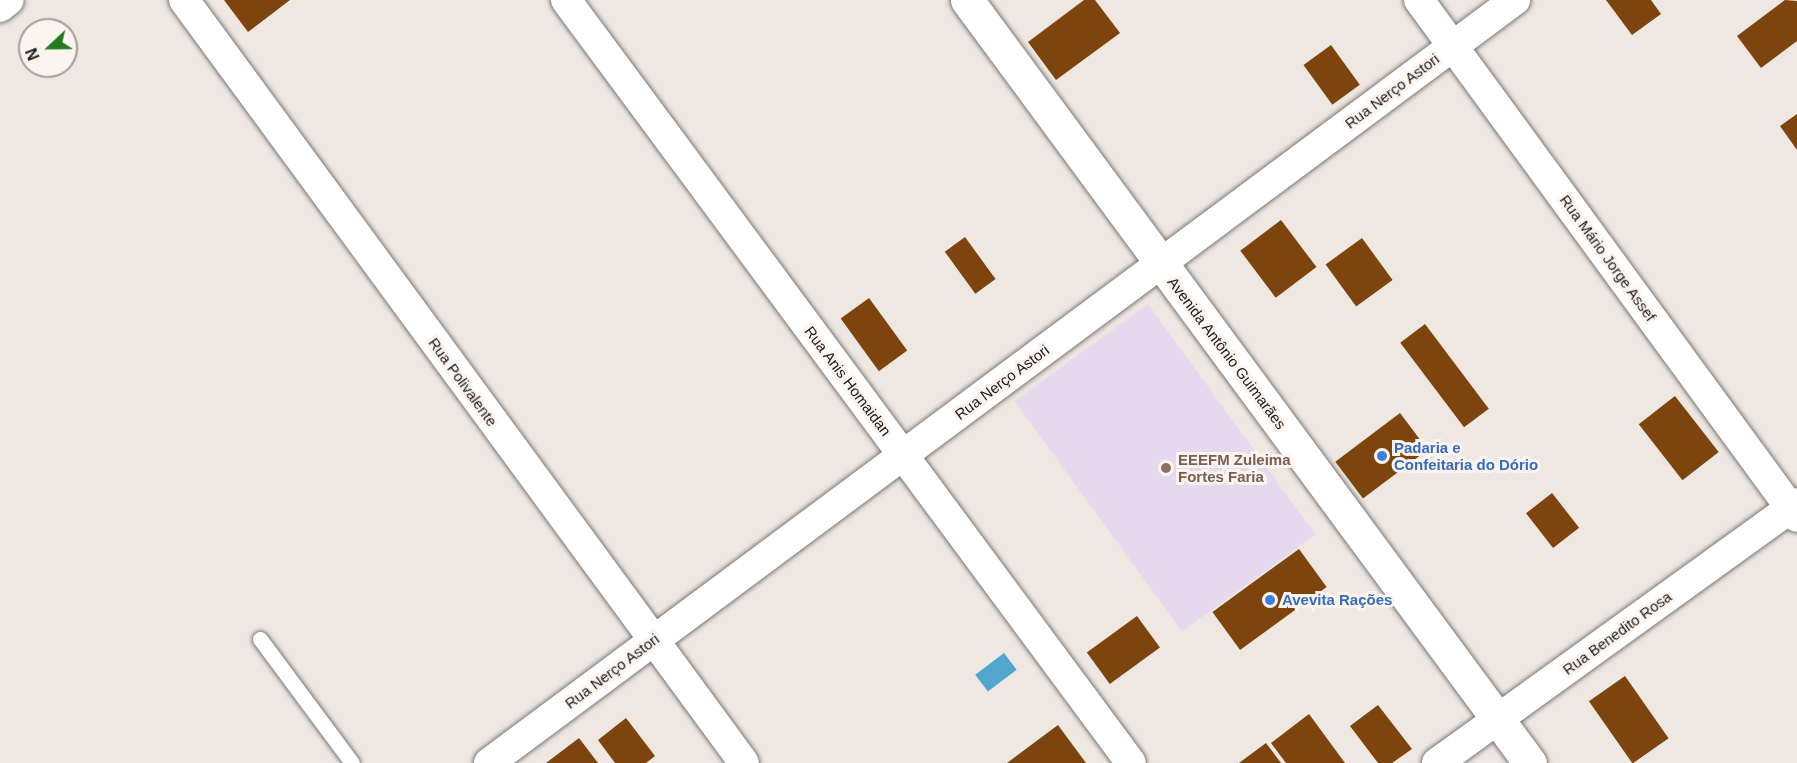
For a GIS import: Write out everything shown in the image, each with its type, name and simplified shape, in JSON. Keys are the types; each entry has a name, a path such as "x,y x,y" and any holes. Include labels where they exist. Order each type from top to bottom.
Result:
{"street":[{"path":"0,7 9,0"},
{"name":"Rua Polivalente","path":"184,0 744,763"},
{"name":"Rua Anis Homaidan","path":"566,0 1131,763"},
{"name":"Avenida Antônio Guimarães","path":"968,0 1530,763"},
{"name":"Rua Mário Jorge Assef","path":"1419,0 1795,509"},
{"name":"Rua Nerço Astori","path":"489,763 1515,0"},
{"name":"Rua Benedito Rosa","path":"1437,763 1795,509"}],"lane":[{"path":"260,639 352,763"}],"shaded area":[{"name":"EEEFM Zuleima Fortes Faria","path":"1148,304 1316,535 1182,632 1015,401"}],"water":[{"path":"1004,653 1017,670 988,691 975,675"}],"building":[{"path":"224,0 290,0 248,32"},
{"path":"1084,0 1095,0 1120,33 1056,80 1028,42"},
{"path":"1606,0 1651,0 1661,14 1632,35"},
{"path":"1785,0 1797,1 1797,41 1761,68 1737,36"},
{"path":"1331,45 1360,85 1332,105 1303,65"},
{"path":"1797,114 1797,150 1780,126"},
{"path":"1281,220 1317,267 1276,298 1240,251"},
{"path":"965,237 996,279 975,294 945,252"},
{"path":"1362,238 1393,280 1356,307 1326,264"},
{"path":"869,298 907,351 879,371 841,319"},
{"path":"1425,324 1489,409 1464,427 1400,343"},
{"path":"1675,396 1719,452 1682,480 1639,424"},
{"name":"Padaria e Confeitaria do Dório","path":"1400,413 1428,450 1363,498 1335,462"},
{"path":"1552,493 1579,528 1553,548 1526,513"},
{"name":"Avevita Rações","path":"1299,549 1327,587 1240,650 1212,612"},
{"path":"1137,616 1160,648 1110,684 1087,652"},
{"path":"1625,676 1669,738 1632,763 1589,701"},
{"path":"1378,705 1412,749 1392,763 1378,763 1350,726"},
{"path":"1309,714 1345,763 1286,763 1271,743"},
{"path":"626,718 655,756 646,763 615,763 598,740"},
{"path":"1058,725 1086,763 1007,763"},
{"path":"579,738 598,763 546,763"},
{"path":"1266,743 1281,763 1239,763"}],"place":[{"name":"Padaria e Confeitaria do Dório","path":"1382,456"},
{"name":"EEEFM Zuleima Fortes Faria","path":"1166,468"},
{"name":"Avevita Rações","path":"1270,600"}]}
